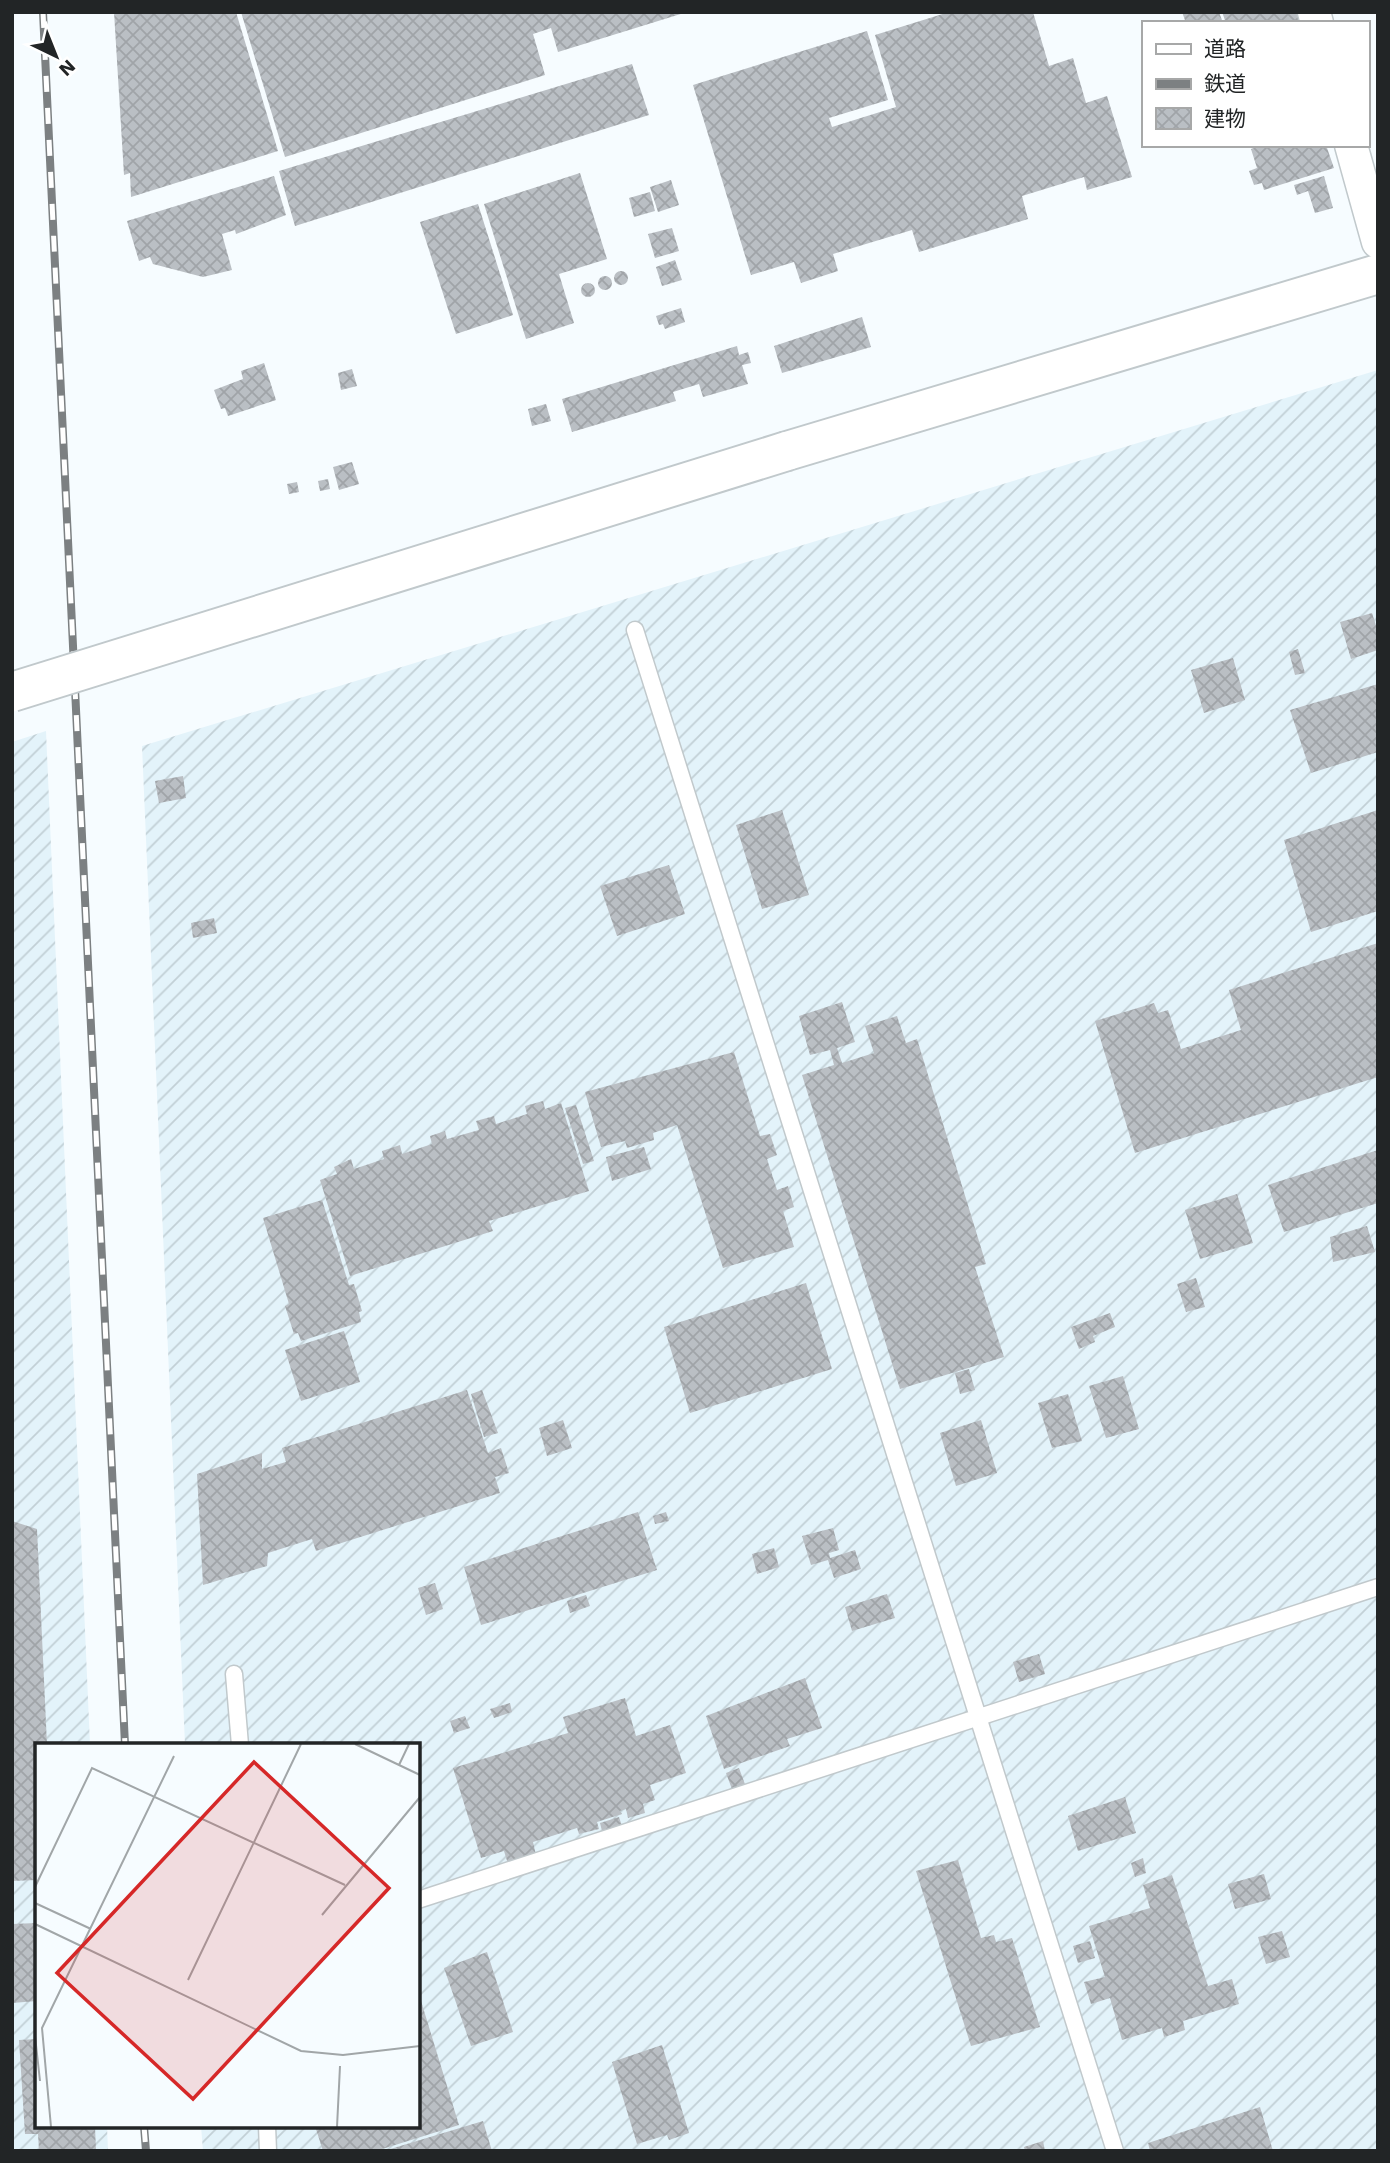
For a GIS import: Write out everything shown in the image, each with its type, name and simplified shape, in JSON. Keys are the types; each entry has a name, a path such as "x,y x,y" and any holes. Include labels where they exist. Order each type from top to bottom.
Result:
{"street":[{"path":"1352,147 1378,242"},
{"path":"12,692 787,451 1378,274"}],"lane":[{"path":"635,630 980,1716 1115,2151"},
{"path":"420,1899 1378,1587"},
{"path":"234,1674 240,1743"},
{"path":"267,2128 268,2151"}],"shaded area":[{"path":"1378,370 1378,2151 203,2151 201,2128 420,2128 420,1743 185,1743 142,746"},
{"path":"46,731 90,1743 35,1743 35,2128 107,2128 108,2151 12,2151 12,742"}],"building":[{"path":"114,12 236,12 278,151 131,197 130,173 124,175"},
{"path":"241,12 684,13 558,52 551,28 533,34 545,75 285,157"},
{"path":"949,12 1033,12 1049,66 1073,58 1086,103 1107,96 1132,177 1087,190 1084,177 1022,196 1028,219 919,252 912,230 833,254 838,271 801,283 794,262 751,275 693,85 867,31 888,100 829,118 832,127 896,107 875,35"},
{"path":"1182,12 1219,12 1222,21 1185,21"},
{"path":"1222,12 1301,12 1303,21 1225,21"},
{"path":"632,64 649,115 295,226 279,171"},
{"path":"1327,147 1334,168 1264,190 1262,183 1254,185 1249,171 1257,168 1251,149"},
{"path":"580,173 607,259 559,274 574,323 526,339 484,204"},
{"path":"274,176 286,215 236,234 235,230 222,234 232,270 203,277 153,264 150,257 139,261 127,221"},
{"path":"1324,176 1333,208 1315,213 1308,191 1297,195 1294,185"},
{"path":"671,180 679,205 658,212 650,187"},
{"path":"650,192 655,211 634,217 629,198"},
{"path":"478,204 513,315 456,334 420,222"},
{"path":"672,228 679,251 655,258 648,234"},
{"path":"675,260 682,280 662,286 656,267"},
{"path":"618,271 624,271 628,278 624,285 618,285 614,281 614,275"},
{"path":"602,276 608,276 612,283 608,290 602,290 598,286 598,280"},
{"path":"585,283 591,283 595,290 591,297 585,297 581,293 581,287"},
{"path":"681,308 685,322 665,329 663,324 659,325 656,316"},
{"path":"862,317 871,347 782,373 774,346"},
{"path":"737,346 739,355 748,352 751,363 742,365 748,384 703,397 699,384 673,392 676,401 572,432 562,399"},
{"path":"264,363 276,400 228,416 225,408 221,409 214,390 243,379 241,371"},
{"path":"352,369 357,386 341,390 338,373"},
{"path":"546,404 551,421 532,426 528,409"},
{"path":"352,462 359,484 339,490 333,467"},
{"path":"328,479 330,489 320,491 318,481"},
{"path":"297,482 299,492 289,494 287,484"},
{"path":"1372,613 1378,632 1378,650 1351,659 1340,622"},
{"path":"1298,649 1305,673 1295,675 1289,652"},
{"path":"1233,658 1245,700 1204,713 1191,670"},
{"path":"1378,684 1378,752 1311,773 1290,710"},
{"path":"183,776 186,798 159,803 155,781"},
{"path":"782,810 809,895 762,909 736,825"},
{"path":"1378,810 1378,911 1311,932 1284,840"},
{"path":"669,865 685,914 617,936 600,886"},
{"path":"214,918 217,933 193,938 191,923"},
{"path":"1378,943 1378,1077 1135,1153 1095,1021 1154,1003 1158,1013 1168,1010 1181,1049 1241,1030 1229,990"},
{"path":"842,1002 855,1042 837,1048 842,1063 874,1053 865,1026 897,1016 906,1043 917,1039 986,1264 975,1267 1004,1357 900,1389 802,1075 834,1065 830,1050 810,1055 799,1016"},
{"path":"734,1052 760,1136 770,1134 777,1155 767,1159 777,1190 788,1186 794,1207 783,1211 794,1247 723,1268 677,1125 653,1133 654,1140 627,1148 625,1141 601,1147 585,1092"},
{"path":"543,1101 545,1109 561,1103 589,1191 489,1221 493,1231 350,1276 320,1180 337,1174 334,1167 351,1159 354,1169 384,1159 382,1151 400,1145 402,1154 432,1144 430,1136 445,1131 447,1139 479,1130 476,1121 494,1116 496,1124 527,1114 525,1106"},
{"path":"576,1105 594,1161 583,1164 565,1108"},
{"path":"644,1147 651,1169 612,1181 606,1157"},
{"path":"1378,1150 1378,1203 1284,1232 1268,1185"},
{"path":"1237,1194 1253,1243 1200,1259 1185,1210"},
{"path":"322,1200 349,1285 354,1284 362,1311 359,1312 361,1322 301,1341 298,1333 294,1334 285,1306 289,1304 263,1218"},
{"path":"1367,1226 1375,1252 1333,1262 1330,1237"},
{"path":"1196,1278 1205,1307 1186,1312 1177,1284"},
{"path":"806,1283 832,1369 690,1413 664,1327"},
{"path":"1110,1313 1115,1327 1093,1336 1095,1342 1079,1349 1071,1327"},
{"path":"344,1331 360,1382 301,1401 285,1350"},
{"path":"969,1369 975,1390 960,1394 955,1373"},
{"path":"1123,1376 1139,1429 1106,1438 1089,1386"},
{"path":"467,1390 488,1453 501,1448 509,1473 495,1477 500,1493 316,1551 312,1539 268,1553 267,1566 203,1585 197,1474 262,1453 262,1469 286,1462 282,1448"},
{"path":"482,1390 498,1433 484,1437 471,1394"},
{"path":"1068,1394 1082,1441 1052,1448 1038,1403"},
{"path":"563,1420 572,1448 547,1456 539,1428"},
{"path":"981,1420 997,1473 956,1486 940,1433"},
{"path":"638,1512 657,1570 481,1625 464,1567"},
{"path":"666,1512 669,1521 655,1524 653,1516"},
{"path":"12,1521 37,1529 47,1743 35,1743 35,1880 12,1881"},
{"path":"833,1528 839,1550 829,1553 830,1558 855,1550 861,1569 834,1578 828,1560 811,1565 802,1536"},
{"path":"774,1548 779,1567 757,1574 752,1554"},
{"path":"435,1583 443,1609 426,1615 418,1588"},
{"path":"887,1594 895,1618 852,1631 845,1607"},
{"path":"586,1595 590,1606 570,1613 567,1601"},
{"path":"1039,1654 1045,1674 1019,1682 1013,1662"},
{"path":"805,1678 822,1728 787,1739 790,1746 724,1769 706,1716"},
{"path":"625,1698 636,1736 670,1725 686,1773 650,1785 655,1800 643,1804 645,1813 628,1818 626,1809 620,1811 622,1814 597,1822 599,1829 579,1834 577,1828 533,1842 536,1855 508,1864 504,1851 481,1858 453,1768 568,1733 563,1717"},
{"path":"510,1703 512,1712 494,1718 490,1709"},
{"path":"465,1716 470,1728 454,1733 450,1721"},
{"path":"739,1768 746,1787 733,1792 726,1773"},
{"path":"1125,1797 1136,1833 1078,1851 1068,1816"},
{"path":"619,1817 623,1829 603,1835 600,1823"},
{"path":"1143,1858 1146,1873 1135,1877 1131,1863"},
{"path":"958,1860 981,1938 994,1935 996,1942 1012,1938 1040,2027 971,2046 916,1871"},
{"path":"1264,1874 1271,1899 1235,1909 1228,1884"},
{"path":"1172,1875 1208,1986 1232,1979 1239,2004 1183,2021 1185,2030 1164,2037 1162,2028 1122,2040 1110,1998 1091,2004 1084,1982 1105,1977 1089,1926 1150,1908 1143,1885"},
{"path":"35,1923 35,2001 12,2003 12,1924"},
{"path":"1282,1931 1290,1957 1266,1964 1258,1937"},
{"path":"1090,1941 1095,1958 1078,1963 1073,1946"},
{"path":"487,1952 513,2032 471,2046 444,1968"},
{"path":"420,2001 459,2125 376,2151 323,2151 316,2128 420,2128"},
{"path":"35,2039 35,2128 95,2128 96,2151 39,2151 38,2134 25,2134 19,2040"},
{"path":"662,2045 689,2133 669,2140 667,2135 637,2144 612,2062"},
{"path":"1260,2107 1273,2151 1150,2151 1148,2143"},
{"path":"483,2121 492,2151 387,2151 387,2150"},
{"path":"1043,2141 1045,2151 1025,2151 1024,2147"}],"railway":[{"path":"43,12 125,1743"},
{"path":"144,2128 146,2151"}]}
